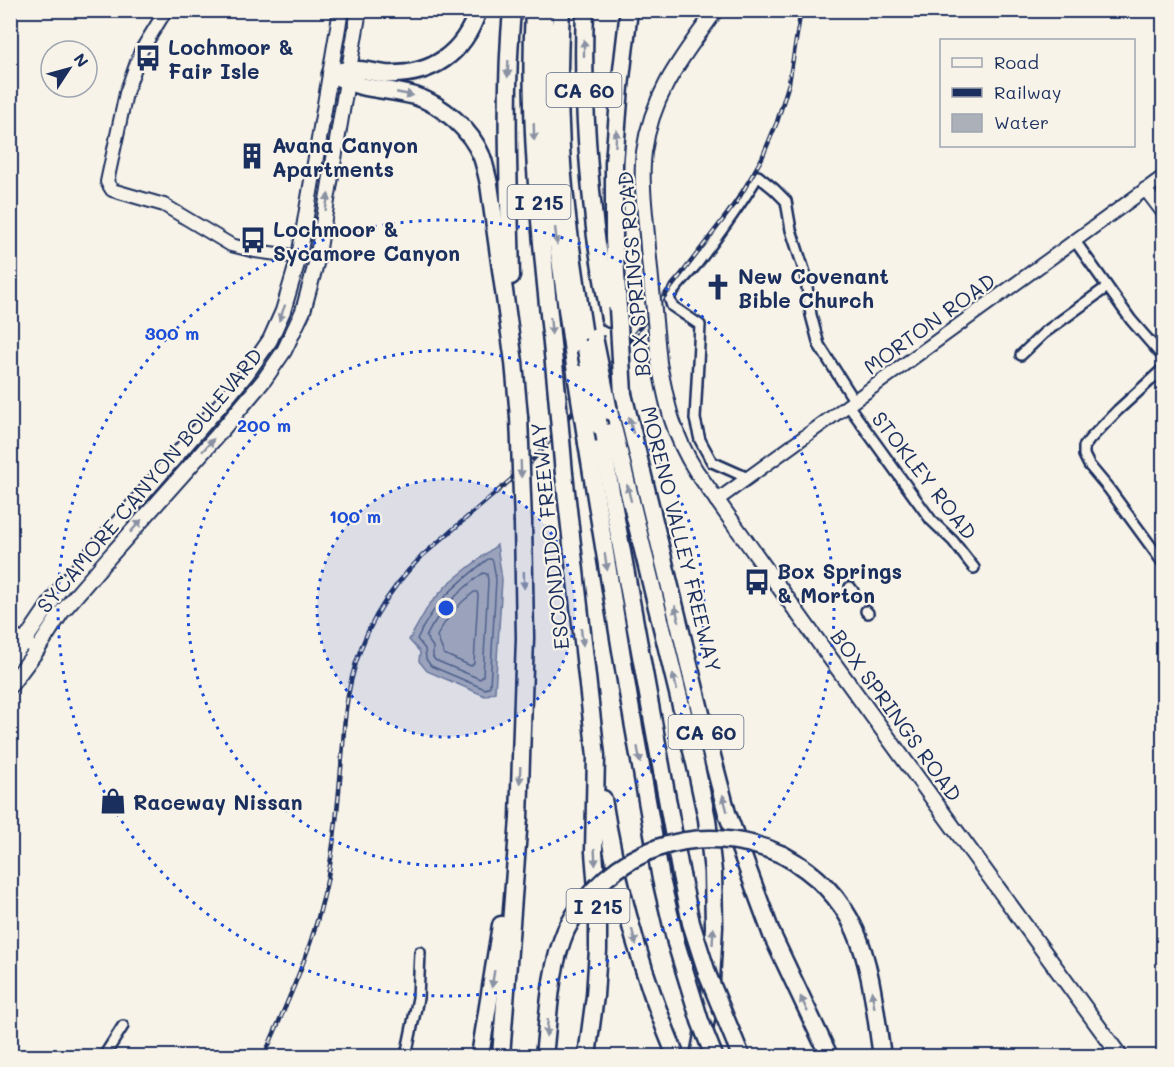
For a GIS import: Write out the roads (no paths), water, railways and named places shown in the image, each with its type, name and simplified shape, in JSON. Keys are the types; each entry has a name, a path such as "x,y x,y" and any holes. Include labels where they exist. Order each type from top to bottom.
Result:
{"highway":[{"path":"331,74 404,73 425,69 453,53 464,40 478,10"},
{"path":"512,10 507,120 514,362"},
{"name":"ESCONDIDO FREEWAY","path":"534,10 532,77 535,154 564,474 596,756 594,852 598,902 598,950 587,1056"},
{"path":"542,10 545,25 548,158 556,238 629,699 659,868 676,943 700,1021 714,1056"},
{"path":"561,10 560,127 573,260 590,343 599,426 691,922 708,976 741,1056"},
{"name":"I 215","path":"568,10 567,93 571,171 590,343 609,411 707,819 714,927 710,998 699,1056"},
{"name":"CA 60","path":"585,10 585,103 596,237 614,313"},
{"path":"614,313 614,163 629,10"},
{"path":"349,75 358,85 413,96 427,101 452,117 472,140 481,156 489,184 514,362 519,417 525,638 519,818 501,1056"},
{"name":"MORENO VALLEY FREEWAY","path":"614,313 623,394 727,813 772,935 830,1056"},
{"path":"596,756 617,871 637,949 676,1056"},
{"path":"480,1056 519,818"},
{"path":"544,1056 552,976 566,930 583,903 600,884 634,858 678,842 720,838 768,848 796,862 820,880 843,907 861,941 867,962 882,1056"}],"main road":[{"name":"SYCAMORE CANYON BOULEVARD","path":"10,659 58,592 248,373 270,340 283,312 299,257 341,10"},
{"name":"SYCAMORE CANYON BOULEVARD","path":"10,686 61,613 216,437 264,380 284,351 303,310 317,260 359,10"},
{"name":"BOX SPRINGS ROAD","path":"716,10 668,79 653,113 644,151 643,176 648,248 659,363 674,428 686,456 716,501 1120,1056"}],"street":[{"path":"166,10 141,51 126,93 107,182 112,190 164,206 231,245 299,257"},
{"name":"STOKLEY ROAD","path":"748,478 712,462 700,440 695,419 700,325 672,306 669,297 726,225 758,176 786,201 791,230 805,273 811,315 819,345 851,402 931,519 953,541 974,568"},
{"name":"MORTON ROAD","path":"716,501 1164,176"},
{"path":"1145,189 1164,214"},
{"path":"1075,241 1131,320 1164,358"},
{"path":"1021,355 1044,333 1107,287"},
{"path":"1164,368 1118,410 1084,447 1084,456 1089,465 1164,564"},
{"path":"10,633 37,650"},
{"path":"406,1056 418,998 420,952"},
{"path":"104,1056 123,1026"}],"water":[{"path":"497,545 502,580 495,692 485,696 427,671 419,661 420,652 409,640 429,605 449,583"}],"railway":[{"path":"264,1056 300,970 322,904 335,830 348,697 356,663 369,629 387,598 422,556 528,465 542,450 738,200 762,158 777,122 789,83 801,10"}],"place":[{"name":"Lochmoor & Fair Isle","path":"148,58"},
{"name":"Avana Canyon Apartments","path":"252,156"},
{"name":"Lochmoor & Sycamore Canyon","path":"253,240"},
{"name":"New Covenant Bible Church","path":"718,287"},
{"name":"Box Springs & Morton","path":"757,582"},
{"name":"Raceway Nissan","path":"113,801"}]}
